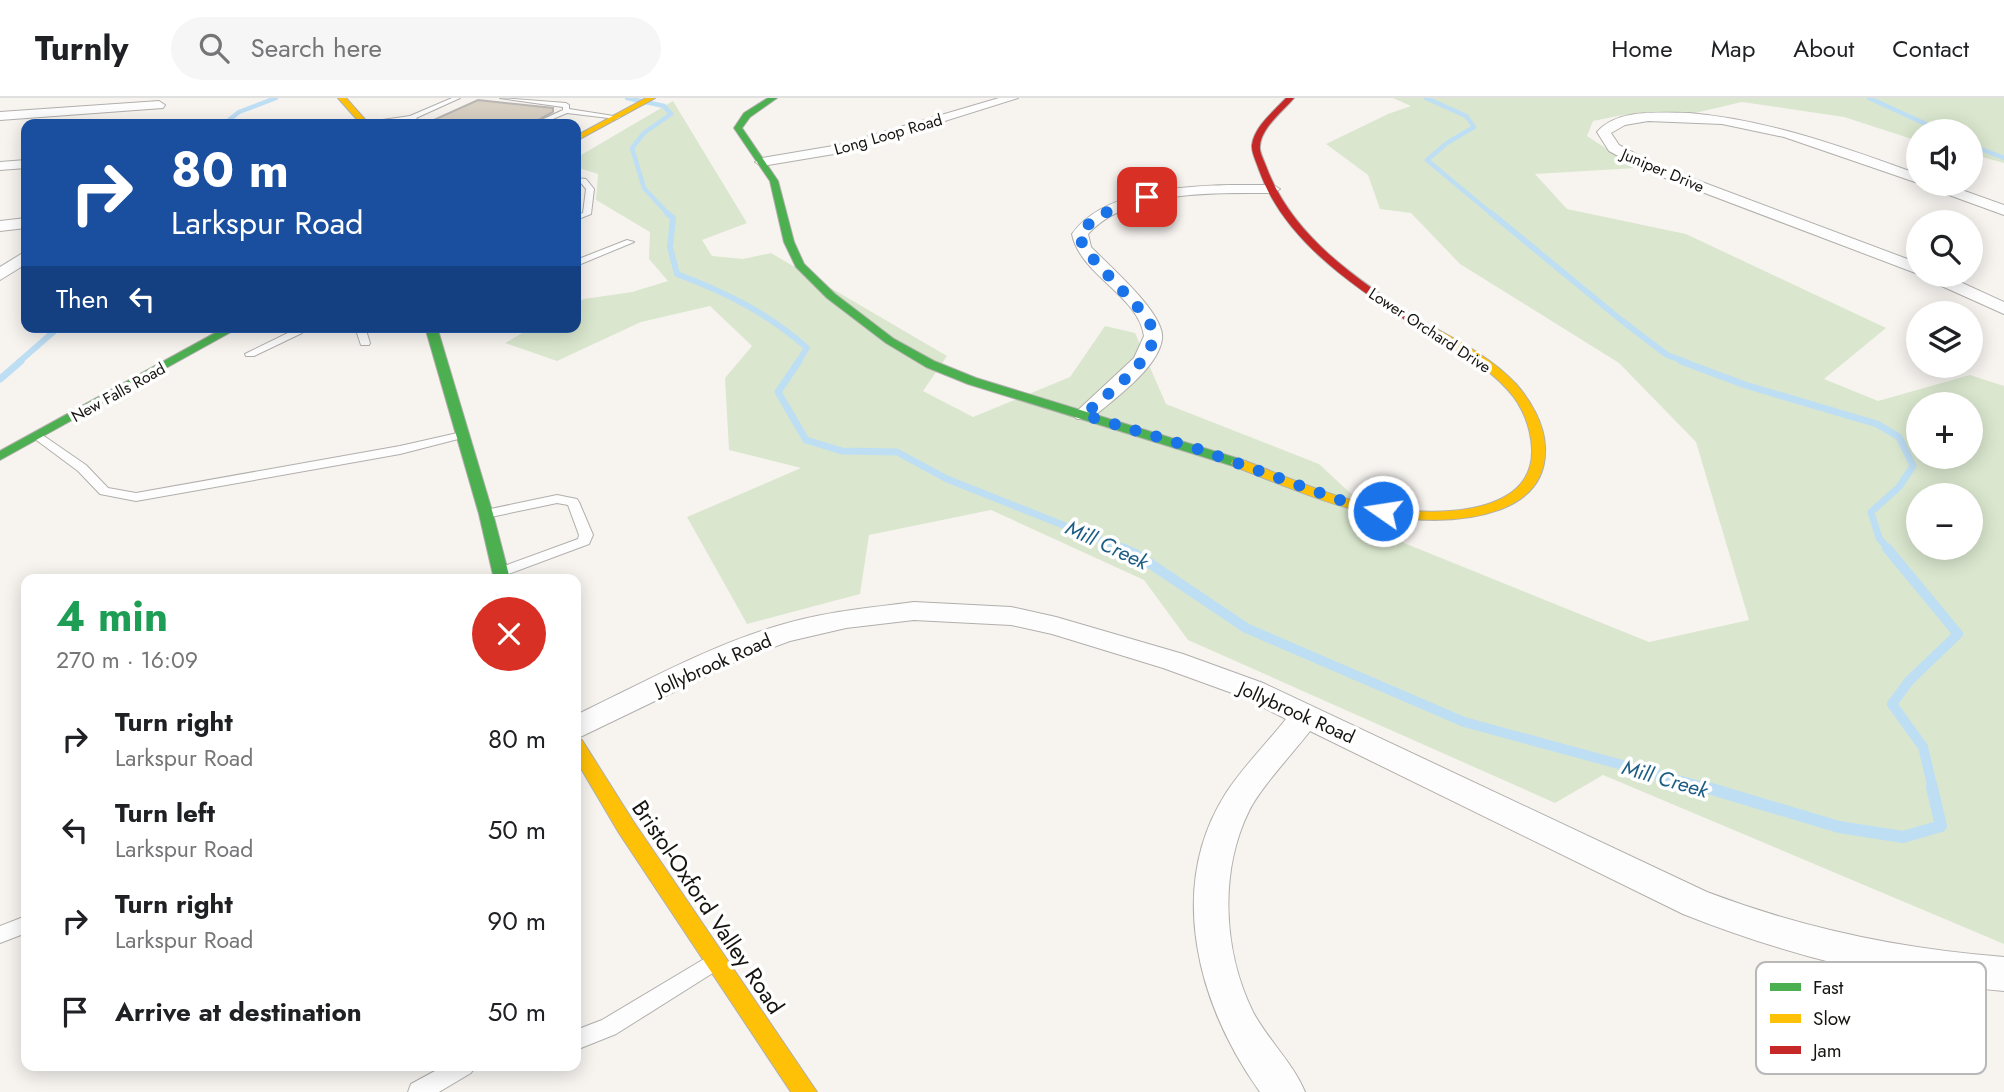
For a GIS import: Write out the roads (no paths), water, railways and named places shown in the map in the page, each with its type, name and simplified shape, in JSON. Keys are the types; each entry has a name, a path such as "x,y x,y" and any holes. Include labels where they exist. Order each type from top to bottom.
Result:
{"street":[{"path":"342,98 361,119"},
{"path":"581,136 651,98"},
{"name":"Lower Orchard Drive","path":"773,98 739,124 742,138 774,180 789,247 795,260 836,298 895,344 947,373 1201,450 1351,504 1383,511 1441,516 1493,508 1517,497 1532,482 1539,468 1540,450 1524,402 1486,364 1377,296 1327,260 1307,241 1273,189 1256,155 1256,138 1290,98"},
{"name":"Long Loop Road","path":"762,162 841,149 1012,98"},
{"path":"0,116 162,102"},
{"path":"148,119 162,102"},
{"name":"Juniper Drive","path":"1906,174 1795,135 1733,120 1695,116 1647,117 1619,122 1604,132 1614,148 1649,167 1906,264"},
{"path":"0,166 21,164"},
{"path":"1084,415 1136,367 1149,352 1153,340 1153,330 1146,316 1083,248 1080,234 1086,225 1126,205 1163,193 1273,189"},
{"path":"1967,196 2004,209"},
{"path":"0,226 21,224"},
{"path":"0,275 21,260"},
{"path":"1957,287 2004,309"},
{"name":"New Falls Road","path":"0,456 224,333"},
{"path":"433,333 486,514 501,574"},
{"name":"Jollybrook Road","path":"581,726 732,652 784,634 846,619 914,611 1011,616 1056,626 1253,690 1695,903 1747,925 1887,962"},
{"path":"1285,1092 1256,1054 1238,1021 1221,977 1211,931 1210,884 1218,843 1236,804 1307,714"},
{"name":"Bristol-Oxford Valley Road","path":"581,752 626,827 805,1092"},
{"name":"Jollybrook Road","path":"1986,973 2004,974"}],"lane":[{"path":"403,119 457,98"},
{"path":"503,98 617,117"},
{"path":"545,119 566,108"},
{"path":"581,181 590,189 587,214 581,216"},
{"path":"581,261 630,242"},
{"path":"250,354 293,333"},
{"path":"362,333 365,343"},
{"path":"37,436 82,468 104,491 136,497 400,450 462,435"},
{"path":"486,514 557,499 566,500 575,506 586,535 584,541 572,548 506,574"},
{"path":"0,935 21,926"},
{"path":"581,1038 609,1027 716,961"},
{"path":"419,1092 455,1071"}],"waterway":[{"path":"230,119 239,112 276,98"},
{"name":"Mill Creek","path":"627,98 664,106 671,114 644,133 632,148 644,188 668,214"},
{"name":"Mill Creek","path":"1426,98 1466,116 1474,127 1447,143 1427,160 1493,215"},
{"name":"Mill Creek","path":"1869,98 1915,119"},
{"name":"Mill Creek","path":"1983,150 2004,158"},
{"name":"Mill Creek","path":"1491,213 1621,320 1667,355 1686,362"},
{"name":"Mill Creek","path":"668,214 673,218 670,247 677,274 729,296 777,324 807,348 798,362"},
{"path":"19,362 52,333"},
{"path":"0,379 21,361"},
{"name":"Mill Creek","path":"799,361 778,392 806,440 842,451 897,452 947,479 1126,550"},
{"name":"Mill Creek","path":"1681,361 1745,385 1877,424 1899,437 1913,466 1899,487 1871,512 1879,538 1889,550"},
{"name":"Mill Creek","path":"1122,548 1136,554 1246,628 1464,722 1711,789"},
{"name":"Mill Creek","path":"1887,548 1958,634 1909,681 1892,704 1923,747 1933,789"},
{"name":"Mill Creek","path":"1705,787 1839,827 1903,837 1941,826 1932,787"}]}
